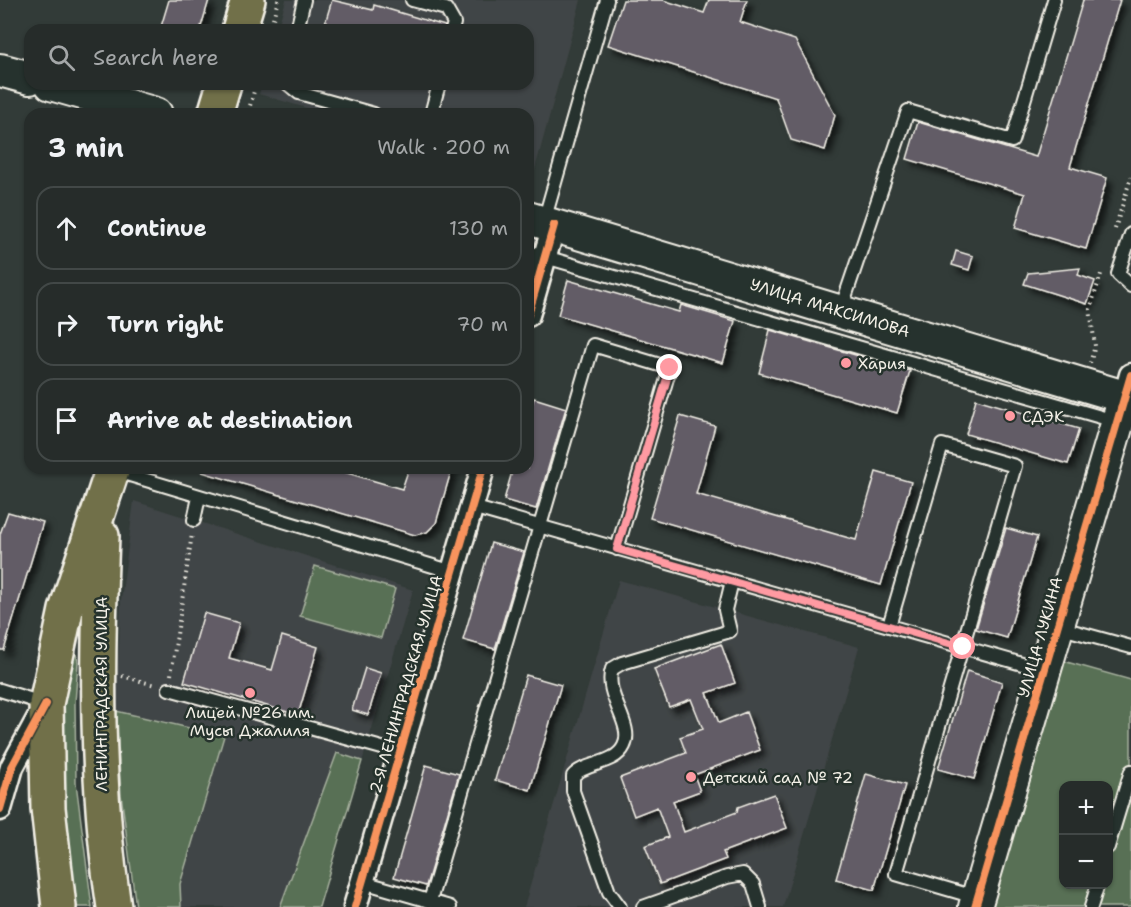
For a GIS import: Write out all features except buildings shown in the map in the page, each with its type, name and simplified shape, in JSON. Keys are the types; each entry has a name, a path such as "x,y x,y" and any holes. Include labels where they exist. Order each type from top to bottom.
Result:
{"main road":[{"path":"241,24 248,0"},
{"path":"0,70 24,76"},
{"path":"72,90 135,108"},
{"path":"217,108 222,90"},
{"name":"УЛИЦА МАКСИМОВА","path":"542,222 1126,398"},
{"name":"УЛИЦА ЛУКИНА","path":"976,902 1126,398"},
{"name":"ЛЕНИНГРАДСКАЯ УЛИЦА","path":"59,907 48,808 46,704 66,610 112,474"},
{"name":"ЛЕНИНГРАДСКАЯ УЛИЦА","path":"112,474 103,533 98,686 104,840 114,907"}],"street":[{"path":"534,269 542,222"},
{"name":"2-Я ЛЕНИНГРАДСКАЯ УЛИЦА","path":"355,907 481,474"},
{"name":"ЛЕНИНГРАДСКАЯ УЛИЦА","path":"0,809 6,765 46,704"}],"lane":[{"path":"298,24 304,0"},
{"path":"412,0 446,9 454,24"},
{"path":"542,222 607,0"},
{"path":"840,312 908,111 1012,141 1054,0"},
{"path":"295,90 341,108"},
{"path":"433,108 437,90"},
{"path":"1131,234 1118,274 1131,286"},
{"path":"536,254 1126,398"},
{"path":"430,901 593,345 670,368 617,549"},
{"path":"889,626 942,445 1015,466 896,874 976,902"},
{"path":"116,474 453,572"},
{"path":"194,520 199,497"},
{"path":"472,507 1045,670"},
{"path":"620,907 609,892 573,791 573,776 579,770 615,755 625,744 626,733 610,683 612,669 622,663 730,631 724,610 732,581"},
{"path":"1057,627 1131,647"},
{"path":"169,689 400,753"},
{"path":"0,690 46,704"},
{"path":"1112,835 1131,771"},
{"path":"643,907 727,877 743,874 753,884 760,907"},
{"path":"363,882 450,907"},
{"path":"1091,907 1097,889"}],"path":[{"path":"272,24 278,0"},
{"path":"249,108 254,90"},
{"path":"117,674 169,689 194,520"}],"shaded area":[{"path":"286,0 581,0 534,172 534,108 307,108 259,94 260,90 534,90 534,24 279,24"},
{"name":"Лицей №26 им. Мусы Джалиля","path":"134,501 413,590 319,907 136,907 121,794 116,711 121,600"},
{"name":"Детский сад № 72","path":"619,580 859,647 783,907 524,907"}],"green space":[{"path":"315,566 395,589 381,638 300,616"},
{"path":"75,650 78,662 75,703 76,783 92,907 72,907 63,828 59,719 71,651"},
{"path":"1056,659 1131,680 1131,907 983,907"},
{"path":"116,711 224,736 180,884 181,907 136,907 121,794"},
{"path":"337,753 362,761 319,907 280,907"}],"cycle path":[{"path":"534,294 554,225"},
{"path":"975,907 1131,375"},
{"path":"355,907 481,474"},
{"path":"0,809 12,767 46,704"}],"place":[{"name":"Хария","path":"846,363"},
{"name":"СДЭК","path":"1010,416"},
{"name":"Лицей №26 им. Мусы Джалиля","path":"250,693"},
{"name":"Детский сад № 72","path":"691,777"}],"route":[{"path":"670,368 617,549 963,647"}]}
